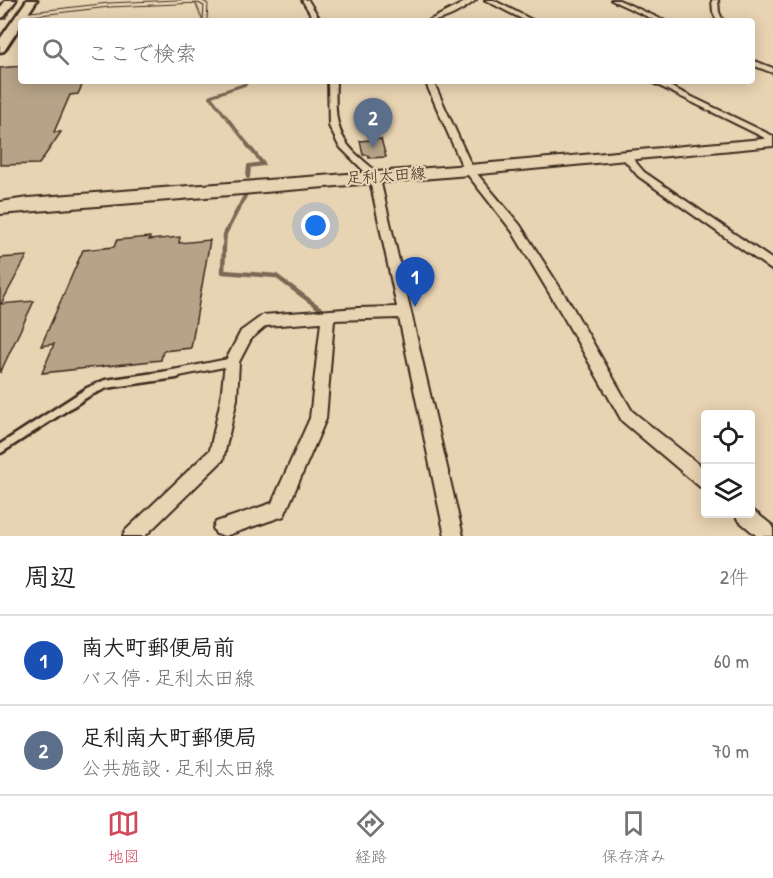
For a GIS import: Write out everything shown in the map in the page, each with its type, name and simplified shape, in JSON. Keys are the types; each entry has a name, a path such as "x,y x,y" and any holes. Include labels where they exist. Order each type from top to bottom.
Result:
{"highway":[{"path":"0,15 11,0"},
{"path":"0,31 23,0"},
{"path":"20,18 32,0"},
{"path":"0,48 18,21"}],"main road":[{"name":"足利太田線","path":"0,208 469,170 773,141"}],"street":[{"path":"305,0 316,18"},
{"path":"438,18 473,0"},
{"path":"488,0 525,18"},
{"path":"614,0 655,18"},
{"path":"715,0 719,18"},
{"path":"755,63 773,70"},
{"path":"332,84 331,123 338,141 374,176 454,536"},
{"path":"430,84 469,170 516,228 568,312 627,416 701,478"},
{"path":"659,84 773,141"},
{"path":"626,155 641,174 773,266"},
{"path":"132,536 217,454 229,399 232,362 246,335 263,321 358,313 405,312"},
{"path":"222,528 278,510 318,419 328,317"},
{"path":"750,518 771,536"}],"lane":[{"path":"22,15 109,5 199,1 206,5 205,18"},
{"path":"0,448 88,392 105,384 182,373 232,362"}],"building":[{"path":"18,66 18,84 83,84 78,94 70,95 54,132 61,132 39,164 0,165 0,68"},
{"path":"381,139 386,157 369,158 368,155 363,155 360,141"},
{"path":"150,237 149,240 180,237 179,243 210,240 191,348 163,351 161,360 42,373 54,344 41,346 83,250 114,247 117,240"},
{"path":"27,256 1,304 34,301 0,373 0,258"}],"waterway":[{"path":"195,2 202,18"},
{"path":"246,84 210,96 249,146"},
{"path":"247,144 263,164 249,166 248,177"},
{"path":"224,247 225,234 246,194"},
{"path":"224,246 223,272 276,276 322,310"}],"place":[{"name":"足利南大町郵便局","path":"373,148"},
{"name":"南大町郵便局前","path":"415,307"}]}
